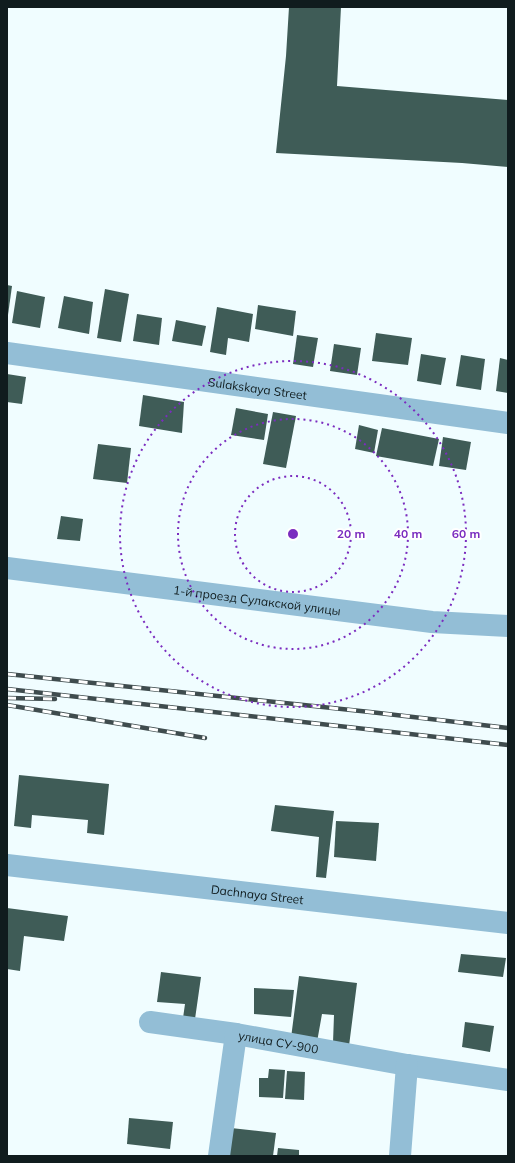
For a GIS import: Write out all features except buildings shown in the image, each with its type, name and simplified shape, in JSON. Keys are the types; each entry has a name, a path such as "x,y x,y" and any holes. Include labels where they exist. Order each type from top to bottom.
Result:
{"street":[{"name":"Sulakskaya Street","path":"7,353 508,423"},
{"name":"1-й проезд Сулакской улицы","path":"7,568 432,622 508,626"},
{"name":"Dachnaya Street","path":"7,865 508,923"},
{"name":"улица СУ-900","path":"150,1022 236,1034 407,1065 508,1080"},
{"path":"219,1156 236,1034"},
{"path":"400,1156 407,1065"}],"railway":[{"path":"7,674 508,728"},
{"path":"7,689 508,745"},
{"path":"7,698 55,699"},
{"path":"7,705 205,738"}]}
